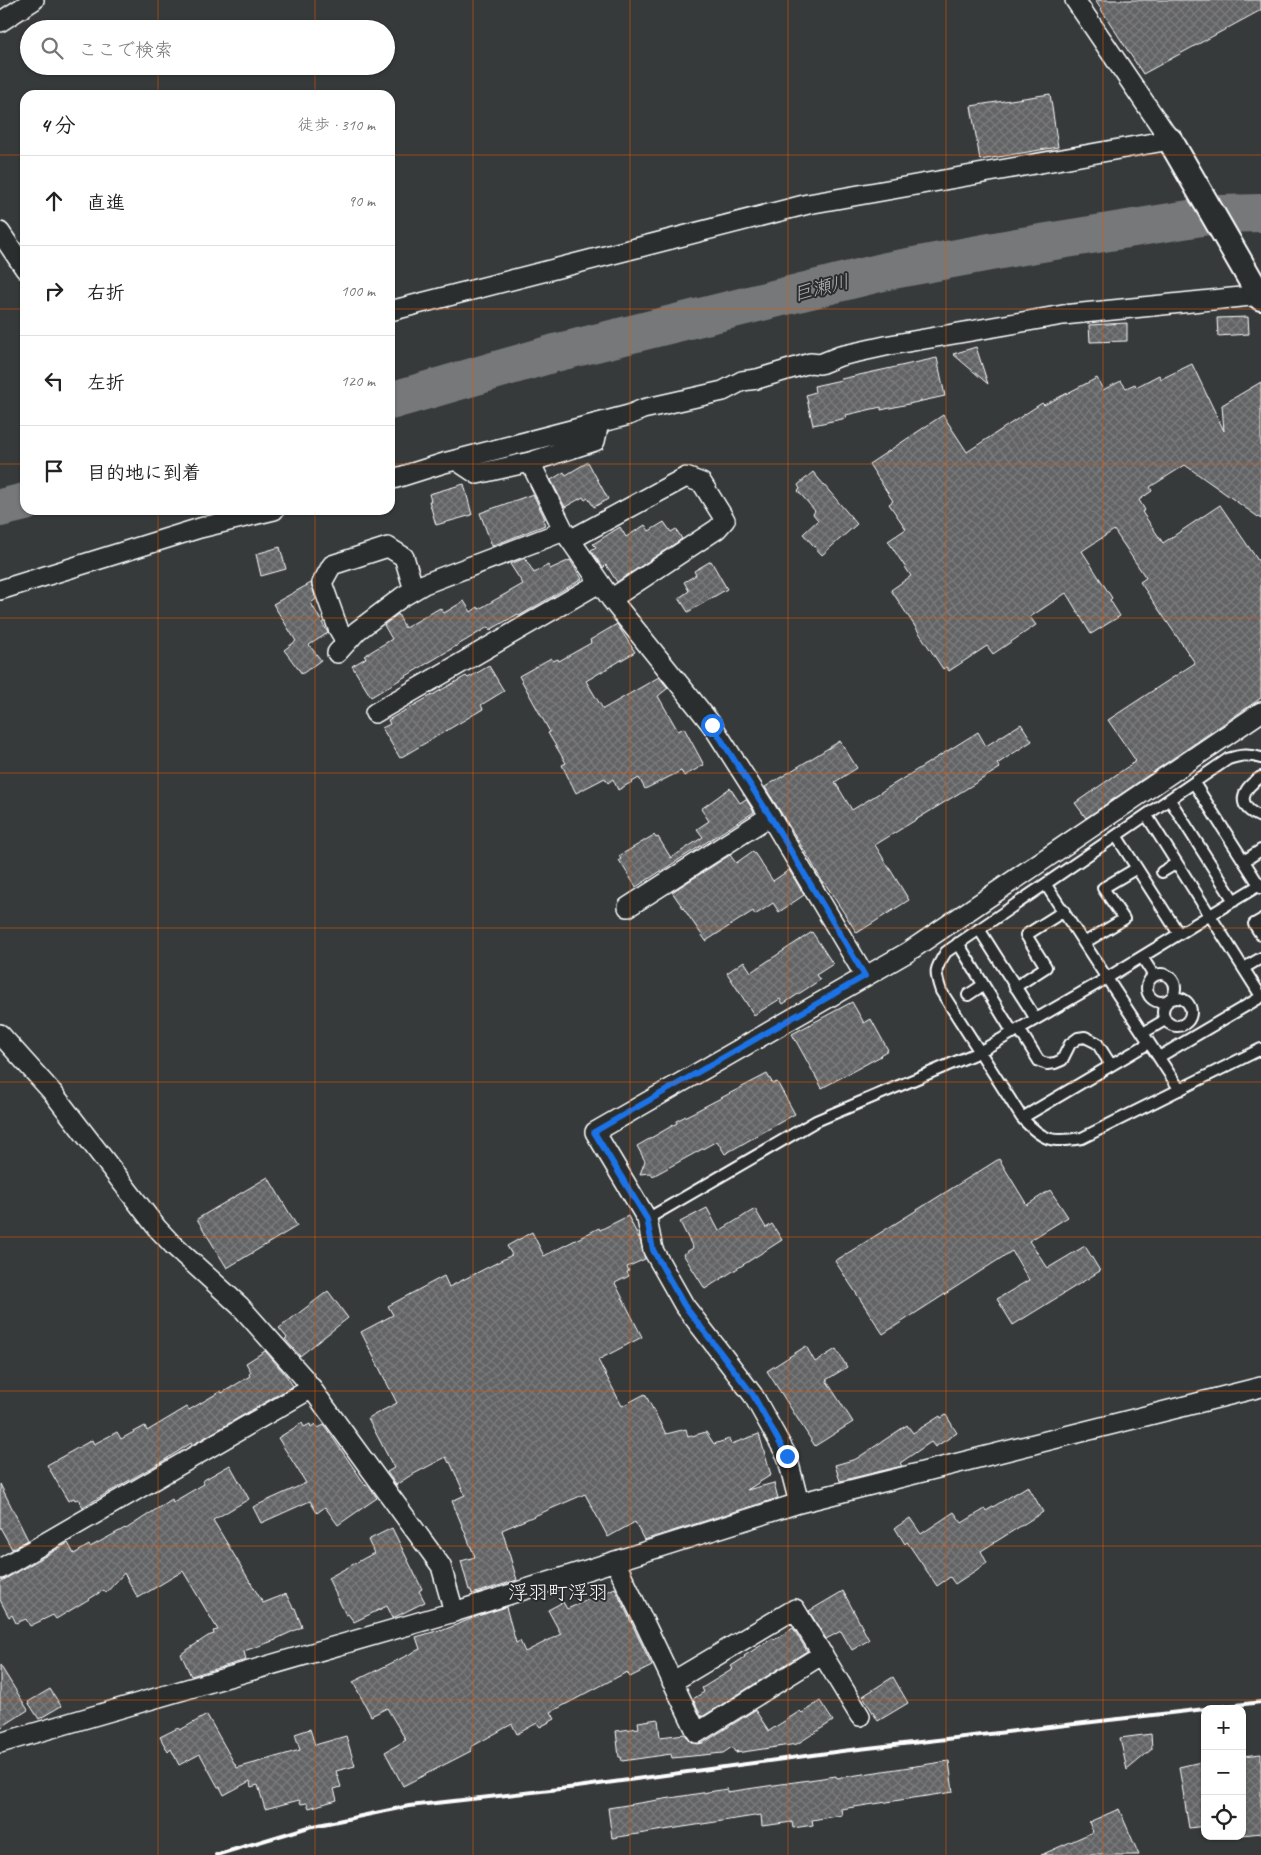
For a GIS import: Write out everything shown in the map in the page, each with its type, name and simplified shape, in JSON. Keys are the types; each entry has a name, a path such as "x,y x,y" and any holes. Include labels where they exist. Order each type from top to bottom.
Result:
{"street":[{"path":"0,22 34,0"},
{"path":"395,478 456,460 643,410 723,391 742,381 757,379 810,363 820,364 840,356 890,345 1063,316 1260,296 1170,140 1075,0"},
{"path":"395,310 808,204 1170,140"},
{"path":"0,232 20,262"},
{"path":"456,460 477,474 530,462 595,441 599,423"},
{"path":"530,462 567,535 599,583 712,725 770,816 865,976"},
{"path":"414,590 404,556 388,547 332,565 322,583 338,628 342,648 357,631 424,584 567,535 686,478 702,483 725,520 717,529 611,599"},
{"path":"0,590 200,528 253,515"},
{"path":"375,713 599,583"},
{"path":"798,1503 787,1456 753,1395 684,1305 653,1250 647,1219 594,1132 908,952 1261,712"},
{"path":"628,907 770,816"},
{"path":"0,1034 53,1093 157,1228 240,1306 312,1388 441,1566 454,1612"},
{"path":"0,1743 454,1612 798,1503 1261,1387"},
{"path":"0,1569 312,1388"},
{"path":"615,1561 697,1732 823,1654"},
{"path":"672,1682 795,1609 860,1716"}],"lane":[{"path":"1261,758 1249,755 1233,758 1194,783 946,952 937,966 935,975 941,990 1022,1118 1034,1132 1060,1142 1082,1138 1261,1049"},
{"path":"1261,778 1246,789 1243,798 1248,810 1253,815 1261,817"},
{"path":"647,1219 816,1122 979,1052 1108,978 1260,886 1194,783"},
{"path":"1170,800 1234,901"},
{"path":"1147,816 1261,996 1159,1057"},
{"path":"1117,837 1179,934"},
{"path":"1244,861 1261,850"},
{"path":"1162,872 1177,863"},
{"path":"1084,943 1124,919 1103,888 1137,868"},
{"path":"1046,885 1180,1090"},
{"path":"1015,987 1046,968 1026,935 1064,912"},
{"path":"1261,920 1254,924 1261,935"},
{"path":"978,929 1036,1019"},
{"path":"958,944 983,985 1039,1062 1056,1064 1062,1060 1070,1044 1078,1038 1085,1037 1093,1039 1097,1043 1111,1065"},
{"path":"1142,957 1154,976"},
{"path":"1244,968 1261,958"},
{"path":"1154,976 1147,985 1148,994 1155,1001 1160,1002 1169,1000 1178,998 1189,1004 1190,1017 1184,1024 1175,1026 1165,1020 1163,1008 1169,1000 1175,993 1173,980 1165,974 1154,976"},
{"path":"968,995 983,985"},
{"path":"1143,1033 1165,1020"},
{"path":"1184,1024 1193,1037"},
{"path":"1022,1118 1149,1043"}],"building":[{"path":"1095,0 1261,0 1261,10 1143,74"},
{"path":"1050,94 1058,147 980,160 971,106"},
{"path":"1248,317 1249,334 1218,336 1217,318"},
{"path":"1127,323 1127,341 1090,342 1089,325"},
{"path":"976,347 988,384 953,354"},
{"path":"937,358 945,396 881,410 881,407 846,415 847,418 813,425 806,395 815,392 814,386"},
{"path":"1192,364 1224,431 1222,405 1261,382 1261,519 1185,465 1150,487 1152,491 1139,500 1145,510 1142,512 1163,543 1220,505 1261,565 1261,698 1086,818 1075,803 1136,761 1108,720 1195,663 1140,582 1146,578 1114,530 1082,551 1112,598 1110,600 1120,616 1091,634 1066,593 1030,617 1036,625 993,654 987,646 949,671 946,667 943,669 891,590 911,576 888,541 906,529 889,504 893,501 869,464 943,415 967,452 1042,403 1044,405 1097,378 1103,390 1121,381 1126,388 1135,384 1136,387 1159,375 1161,379"},
{"path":"588,462 608,499 594,507 588,498 585,500 583,497 565,507 551,480 564,472 566,475"},
{"path":"813,472 857,524 822,555 803,534 818,520 813,514 815,511 798,491 800,489 798,485"},
{"path":"464,484 472,515 436,525 429,501 431,501 429,494"},
{"path":"533,494 545,519 543,520 545,525 492,546 480,513"},
{"path":"664,522 671,532 676,529 682,539 617,582 606,565 603,568 591,550 596,547 593,544 620,527 626,537 645,525 649,531"},
{"path":"280,547 286,569 261,576 256,554"},
{"path":"525,558 534,573 548,565 550,569 570,560 582,579 519,616 518,614 490,630 488,627 371,697 352,666 366,658 364,656 392,639 384,625 398,614 405,628 440,608 444,613 464,601 471,612 478,607 479,609 523,584 510,564"},
{"path":"711,561 727,589 688,612 679,598 689,591 684,582 696,575 694,571"},
{"path":"311,583 316,599 311,603 328,633 309,645 321,660 302,674 284,650 296,641 273,604"},
{"path":"617,624 635,652 586,681 603,709 659,677 668,688 658,696 678,731 684,728 704,765 684,776 681,771 645,789 639,778 618,790 613,779 608,783 605,778 576,793 562,765 566,763 548,733 550,732 519,676 551,658 553,661 558,659 559,661 591,643 590,640"},
{"path":"489,666 504,691 481,705 483,709 400,758 382,728 390,724 388,720 466,676 468,678"},
{"path":"1021,724 1032,741 997,764 1000,768 875,845 909,900 857,933 823,883 765,787 840,741 857,768 835,782 852,810 978,732 986,746"},
{"path":"730,788 740,803 746,799 754,812 636,887 619,860 621,859 619,856 654,835 656,838 658,837 671,858 703,837 697,829 709,821 701,809"},
{"path":"753,851 773,881 789,870 804,895 779,912 773,903 755,915 753,911 706,941 672,892 730,855 736,863"},
{"path":"812,932 833,964 816,975 820,980 783,1004 780,999 754,1015 727,973 744,961 751,972"},
{"path":"852,1002 864,1023 871,1019 888,1050 881,1056 822,1088 792,1034"},
{"path":"767,1074 773,1084 777,1082 795,1114 725,1154 717,1141 653,1176 651,1173 640,1174 645,1161 637,1146 677,1123 676,1121"},
{"path":"999,1159 1027,1205 1050,1190 1068,1217 1029,1241 1048,1268 1085,1246 1100,1271 1013,1325 997,1299 1029,1280 1012,1251 883,1334 835,1261"},
{"path":"268,1177 297,1226 227,1268 197,1219"},
{"path":"707,1208 719,1231 755,1209 766,1228 772,1224 782,1240 705,1289 683,1254 693,1248 680,1222"},
{"path":"628,1216 640,1240 645,1259 627,1267 629,1276 615,1283 642,1337 598,1360 622,1406 645,1394 666,1434 686,1429 688,1437 706,1432 714,1444 729,1439 731,1444 759,1434 771,1475 747,1490 774,1483 778,1498 644,1540 635,1522 608,1537 585,1494 502,1530 517,1580 472,1594 471,1590 469,1590 461,1561 475,1557 452,1501 465,1495 446,1457 396,1485 387,1472 394,1468 368,1418 397,1403 361,1332 393,1315 388,1306 444,1276 449,1287 512,1255 507,1246 532,1232 544,1256 599,1228 600,1230"},
{"path":"328,1291 348,1318 300,1356 285,1339 287,1338 279,1328"},
{"path":"806,1346 815,1362 836,1349 847,1367 826,1380 853,1422 815,1446 767,1371"},
{"path":"265,1351 293,1386 192,1445 191,1443 83,1507 78,1499 75,1500 74,1498 68,1501 47,1465 92,1440 94,1444 117,1432 121,1439 145,1426 147,1431 187,1407 189,1410 221,1391 222,1393 250,1376 251,1372 246,1363"},
{"path":"946,1415 957,1433 935,1447 931,1442 900,1463 902,1466 840,1481 835,1465 856,1459 907,1425 913,1433 940,1416 941,1418"},
{"path":"302,1423 304,1427 310,1424 311,1427 315,1424 318,1428 324,1425 366,1486 368,1485 377,1498 338,1525 325,1507 317,1513 310,1501 261,1523 253,1507 306,1483 278,1438"},
{"path":"230,1465 249,1499 213,1520 263,1603 286,1594 293,1608 295,1608 302,1627 276,1640 244,1651 246,1660 191,1676 181,1654 214,1634 213,1631 218,1630 183,1571 138,1598 124,1573 106,1593 104,1590 56,1619 53,1615 30,1626 26,1619 16,1623 12,1615 9,1617 0,1600 0,1582 68,1543 74,1554 89,1545 90,1547 126,1529 172,1499 173,1502 204,1484 202,1481"},
{"path":"0,1484 28,1540 12,1549 0,1527"},
{"path":"1028,1486 1043,1512 981,1551 987,1563 955,1584 950,1577 937,1586 907,1542 905,1544 895,1528 910,1518 921,1534 954,1512 962,1523"},
{"path":"392,1528 422,1589 419,1591 425,1602 393,1618 387,1606 354,1622 348,1614 346,1615 328,1578 374,1553 368,1540"},
{"path":"615,1588 652,1666 630,1677 627,1672 551,1712 555,1719 540,1727 537,1723 517,1734 512,1724 471,1747 471,1751 403,1786 385,1752 406,1740 387,1708 371,1716 353,1682 420,1649 416,1637 441,1631 506,1607 516,1643 520,1641 525,1652 561,1634 548,1610 563,1602 567,1609"},
{"path":"843,1591 869,1640 852,1650 841,1631 826,1639 809,1611"},
{"path":"793,1628 807,1651 702,1717 693,1699 704,1692 702,1688 733,1669 731,1666 744,1656"},
{"path":"0,1665 28,1710 0,1728"},
{"path":"893,1677 908,1703 878,1721 863,1696"},
{"path":"50,1689 61,1706 39,1719 28,1702"},
{"path":"820,1701 833,1721 797,1744 736,1753 738,1751 735,1752 732,1747 723,1753 672,1758 671,1754 622,1761 621,1757 619,1757 616,1731 639,1728 638,1722 658,1719 660,1737 685,1734 691,1742 698,1744 703,1743 755,1710 769,1731 800,1711 802,1713"},
{"path":"207,1715 237,1768 300,1750 295,1734 310,1729 315,1745 346,1736 355,1766 336,1771 341,1787 334,1789 337,1800 309,1808 307,1803 301,1804 299,1800 265,1809 258,1785 251,1787 250,1781 224,1795 200,1754 179,1765 171,1749 168,1752 160,1737 178,1728 180,1730"},
{"path":"1151,1734 1152,1749 1127,1770 1120,1738"},
{"path":"1261,1754 1261,1833 1246,1835 1246,1795 1246,1756"},
{"path":"949,1761 953,1792 841,1809 842,1815 812,1820 813,1825 793,1828 792,1822 762,1826 761,1815 612,1838 608,1808 727,1789 727,1792"},
{"path":"1201,1762 1201,1826 1189,1828 1179,1767"},
{"path":"1119,1809 1139,1855 1041,1855 1093,1832 1089,1822"}],"waterway":[{"name":"巨瀬川","path":"395,400 555,353 887,271 1017,247 1220,214 1261,213"},
{"name":"巨瀬川","path":"0,508 20,503"}],"railway":[{"path":"1237,1705 1261,1702"},
{"path":"216,1855 309,1827 409,1806 577,1787 842,1751 1201,1709"}],"district":[{"name":"浮羽町浮羽","path":"558,1592"}],"route":[{"path":"712,725 770,816 865,976 594,1132 647,1219 653,1250 684,1305 753,1395 787,1456"}]}
